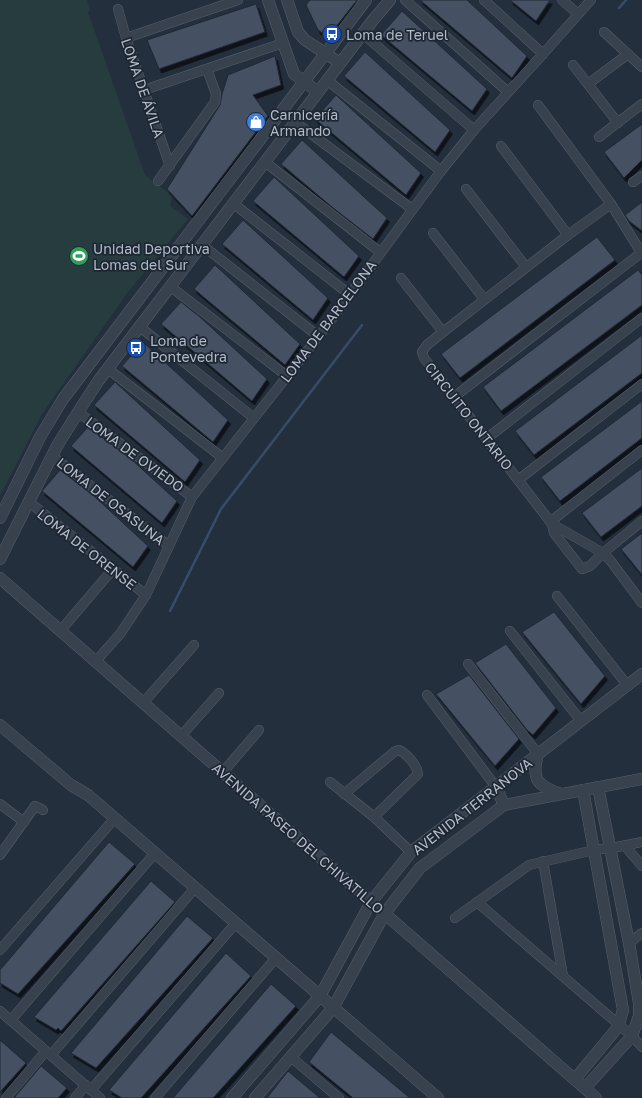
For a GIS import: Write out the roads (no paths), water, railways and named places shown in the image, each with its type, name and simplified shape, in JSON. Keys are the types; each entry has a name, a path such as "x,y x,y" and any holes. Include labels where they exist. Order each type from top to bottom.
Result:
{"street":[{"path":"126,38 238,0"},
{"path":"268,0 294,74 318,92"},
{"path":"0,518 40,437 63,399 366,0"},
{"path":"0,559 52,456 78,412 108,369 362,33 390,0"},
{"path":"405,0 508,92"},
{"path":"484,0 544,54"},
{"path":"562,0 578,14"},
{"name":"LOMA DE BARCELONA","path":"96,661 120,634 146,595 192,497 318,336 441,171 474,130 591,0"},
{"path":"290,2 298,32 305,40 340,63"},
{"name":"LOMA DE ÁVILA","path":"118,9 126,38 170,166"},
{"path":"604,32 642,67"},
{"path":"362,33 474,130"},
{"path":"144,90 283,43"},
{"path":"588,84 628,54"},
{"path":"573,65 618,123"},
{"path":"158,181 215,102 216,94 207,69"},
{"path":"327,80 441,171"},
{"path":"599,138 642,104"},
{"path":"454,397 641,253 611,204 538,105"},
{"path":"296,122 412,210"},
{"path":"501,146 568,235"},
{"path":"265,162 380,252"},
{"path":"633,182 642,176"},
{"path":"466,188 526,267"},
{"path":"234,204 349,294"},
{"name":"CIRCUITO ONTARIO","path":"611,204 526,267 427,345 422,352 424,358 551,523 603,553 640,598"},
{"path":"433,233 484,300"},
{"path":"202,245 318,336"},
{"path":"401,278 443,332"},
{"path":"171,287 287,376"},
{"path":"140,296 155,307"},
{"path":"486,439 642,318"},
{"path":"140,327 254,418"},
{"path":"108,369 223,458"},
{"path":"518,480 642,384"},
{"name":"LOMA DE OVIEDO","path":"78,412 192,497"},
{"path":"642,450 551,523 554,533 582,569 590,566 603,553 642,521"},
{"name":"LOMA DE OSASUNA","path":"52,456 169,546"},
{"name":"LOMA DE ORENSE","path":"28,502 146,595"},
{"path":"61,630 113,569"},
{"name":"AVENIDA PASEO DEL CHIVATILLO","path":"0,578 596,1098"},
{"path":"557,596 628,686"},
{"path":"510,631 581,721"},
{"path":"143,703 194,645"},
{"path":"468,664 538,754 535,772 537,780 541,786 561,794"},
{"name":"AVENIDA TERRANOVA","path":"232,1098 320,996 372,902 411,852 642,674"},
{"path":"182,736 219,693"},
{"path":"427,695 496,787 504,806"},
{"path":"0,725 71,785 88,795 438,1098"},
{"path":"223,772 259,730"},
{"path":"344,794 394,752 399,750 405,753 418,770 418,774 374,817"},
{"name":"AVENIDA TERRANOVA","path":"255,1098 333,1008 384,913 420,868 504,806 642,779"},
{"path":"330,782 374,817 411,852"},
{"path":"585,1088 632,1036 638,1016 640,1001 630,943 598,787"},
{"path":"575,1079 618,1027 623,1010 583,790"},
{"path":"0,804 24,822"},
{"path":"0,855 35,806 43,810"},
{"path":"0,950 115,818"},
{"path":"455,918 529,865 594,850 642,842"},
{"path":"625,846 642,866"},
{"path":"100,1098 49,1053 4,1017 155,853"},
{"path":"543,862 563,976"},
{"path":"6,1098 49,1053 195,888"},
{"path":"477,902 619,1024 642,1047"},
{"path":"75,1098 88,1088 236,923"},
{"path":"630,943 642,933"},
{"path":"155,1098 276,958"},
{"path":"291,1057 339,1098"}],"waterway":[{"path":"619,8 626,0"},
{"path":"170,611 221,509 362,325"}],"place":[{"name":"Loma de Teruel","path":"332,34"},
{"name":"Carnicería Armando","path":"256,122"},
{"name":"Unidad Deportiva Lomas del Sur","path":"79,256"},
{"name":"Loma de Pontevedra","path":"136,348"}]}
